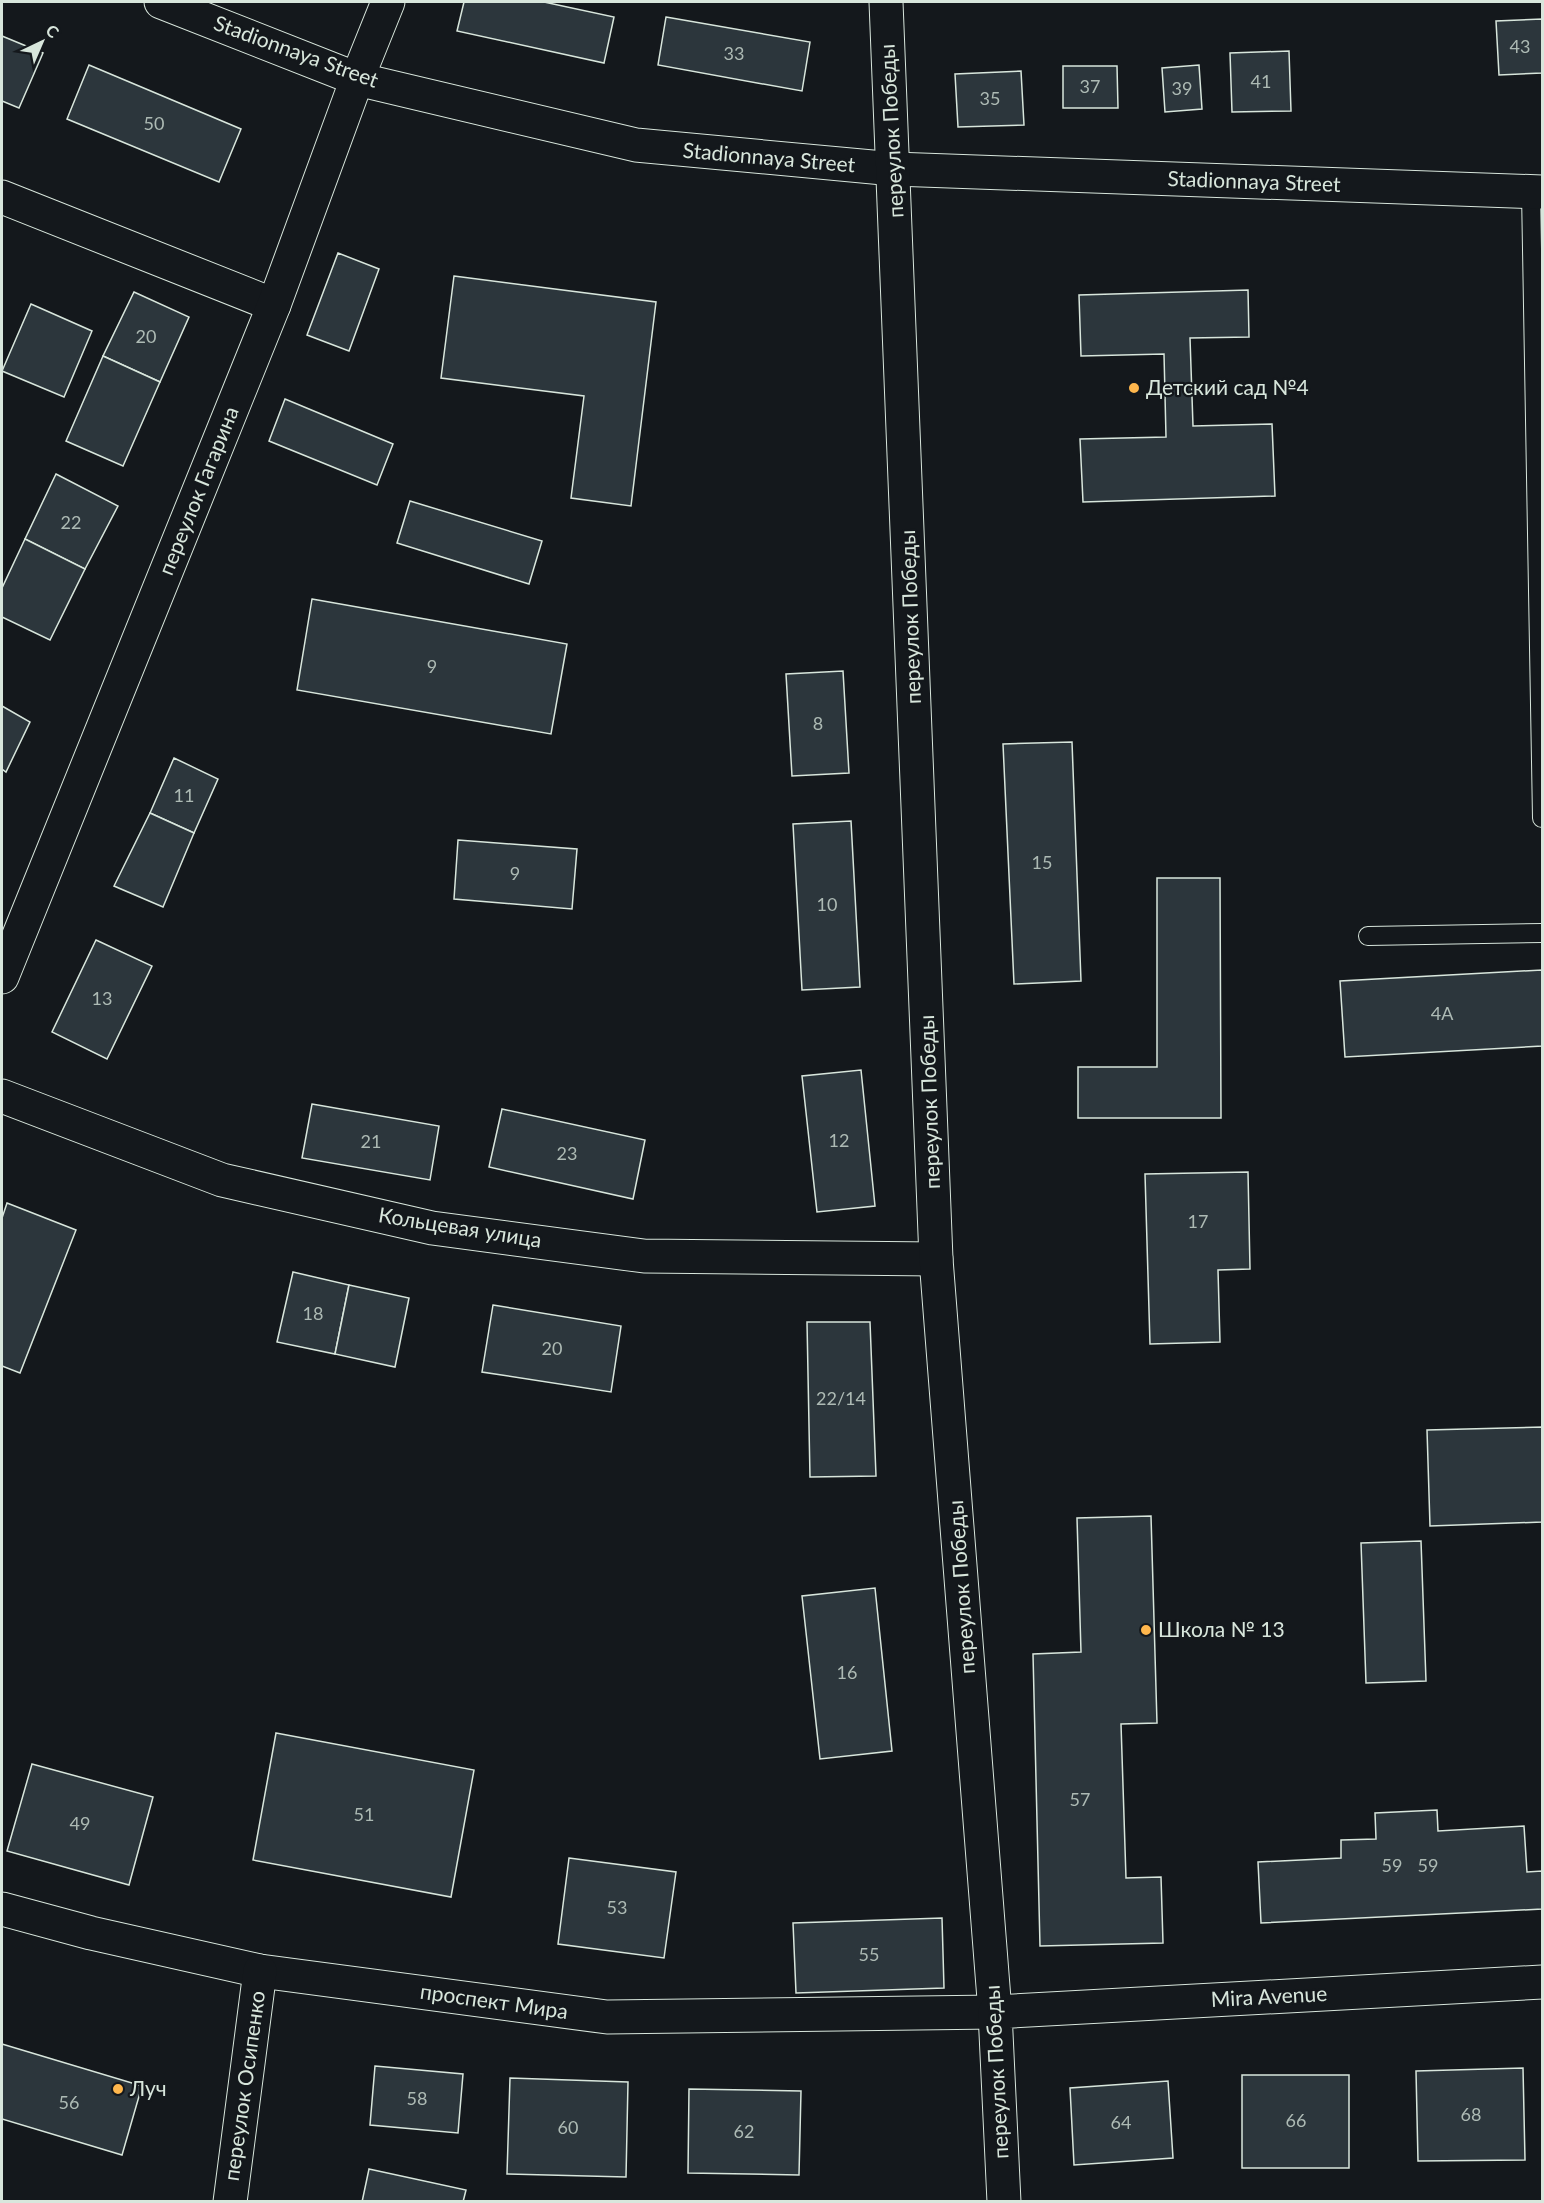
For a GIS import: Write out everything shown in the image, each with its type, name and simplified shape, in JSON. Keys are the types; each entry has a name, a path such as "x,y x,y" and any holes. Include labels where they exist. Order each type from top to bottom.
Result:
{"street":[{"name":"Stadionnaya Street","path":"161,2 357,79 636,145 894,169 1537,192"},
{"name":"переулок Гагарина","path":"2,977 274,305 357,79 388,2"},
{"name":"переулок Победы","path":"886,2 936,1259 995,2012 1004,2202"},
{"path":"2,197 274,305"},
{"name":"Кольцевая улица","path":"2,1096 222,1179 432,1228 644,1256 936,1259"},
{"name":"проспект Мира","path":"2,1909 91,1933 260,1971 607,2018 995,2012"},
{"name":"переулок Осипенко","path":"230,2202 260,1971"},
{"name":"Mira Avenue","path":"995,2012 1542,1982"}],"lane":[{"path":"1537,192 1542,818"},
{"path":"1368,936 1542,933"}],"building":[{"path":"464,2 544,2 614,17 604,63 457,31"},
{"path":"666,17 810,42 802,91 658,65"},
{"path":"1542,19 1542,73 1499,75 1496,21"},
{"path":"2,36 43,53 19,108 2,101"},
{"path":"1289,51 1291,111 1232,112 1230,53"},
{"path":"89,65 241,129 219,182 67,119"},
{"path":"1199,65 1202,109 1165,112 1162,68"},
{"path":"1063,66 1117,66 1118,108 1063,108"},
{"path":"1021,71 1024,125 958,127 955,74"},
{"path":"338,253 379,269 349,351 307,335"},
{"path":"454,276 656,302 631,506 571,498 584,396 441,378"},
{"path":"1248,290 1249,337 1190,338 1193,426 1272,424 1275,496 1083,502 1080,439 1166,437 1164,354 1081,356 1079,295"},
{"path":"134,292 189,317 160,382 103,356"},
{"path":"31,304 92,331 64,397 2,371"},
{"path":"103,356 160,382 123,466 66,441"},
{"path":"285,399 393,444 377,485 269,441"},
{"path":"56,474 118,506 85,569 25,539"},
{"path":"410,501 542,541 529,584 397,543"},
{"path":"25,539 85,569 50,640 2,617 2,588"},
{"path":"312,599 567,644 551,734 297,690"},
{"path":"843,671 849,773 792,776 786,674"},
{"path":"2,706 30,722 6,772 2,769"},
{"path":"1072,742 1081,981 1014,984 1003,744"},
{"path":"174,758 218,779 194,833 150,813"},
{"path":"150,813 194,833 163,907 114,886"},
{"path":"851,821 860,987 802,990 793,824"},
{"path":"458,840 577,849 572,909 454,899"},
{"path":"1157,878 1220,878 1221,1118 1078,1118 1078,1067 1157,1067"},
{"path":"96,940 152,966 107,1059 52,1032"},
{"path":"1542,970 1542,1046 1345,1057 1340,981"},
{"path":"861,1070 875,1206 817,1212 802,1076"},
{"path":"312,1104 439,1126 430,1180 302,1158"},
{"path":"502,1109 645,1140 633,1199 489,1167"},
{"path":"1248,1172 1250,1269 1218,1270 1220,1342 1150,1344 1145,1174"},
{"path":"7,1203 76,1230 20,1373 2,1366 2,1218"},
{"path":"293,1272 349,1285 335,1354 277,1342"},
{"path":"349,1285 409,1298 395,1367 335,1354"},
{"path":"493,1305 621,1326 611,1392 482,1372"},
{"path":"807,1322 870,1322 876,1476 810,1477"},
{"path":"1542,1427 1542,1522 1430,1526 1427,1430"},
{"path":"1151,1516 1157,1723 1121,1724 1126,1878 1161,1877 1163,1943 1040,1946 1033,1654 1081,1652 1077,1518"},
{"path":"1421,1541 1426,1681 1366,1683 1361,1543"},
{"path":"875,1588 892,1751 820,1759 802,1596"},
{"path":"276,1733 474,1770 451,1897 253,1860"},
{"path":"32,1764 153,1797 129,1885 7,1851"},
{"path":"1437,1810 1438,1831 1524,1826 1527,1872 1542,1871 1542,1909 1261,1923 1258,1862 1341,1858 1341,1840 1376,1839 1375,1813"},
{"path":"569,1858 676,1872 664,1958 558,1944"},
{"path":"942,1918 944,1988 796,1993 793,1923"},
{"path":"2,2044 142,2086 122,2155 2,2119"},
{"path":"375,2066 463,2074 458,2133 370,2125"},
{"path":"1523,2068 1525,2160 1418,2161 1416,2071"},
{"path":"1242,2075 1349,2075 1349,2168 1242,2168"},
{"path":"510,2078 628,2082 626,2177 507,2174"},
{"path":"1168,2081 1173,2158 1074,2165 1070,2088"},
{"path":"689,2089 801,2091 799,2175 688,2173"},
{"path":"369,2169 466,2190 463,2202 362,2202"}],"place":[{"name":"Детский сад №4","path":"1134,388"},
{"name":"Школа № 13","path":"1146,1630"},
{"name":"Луч","path":"118,2089"}]}
